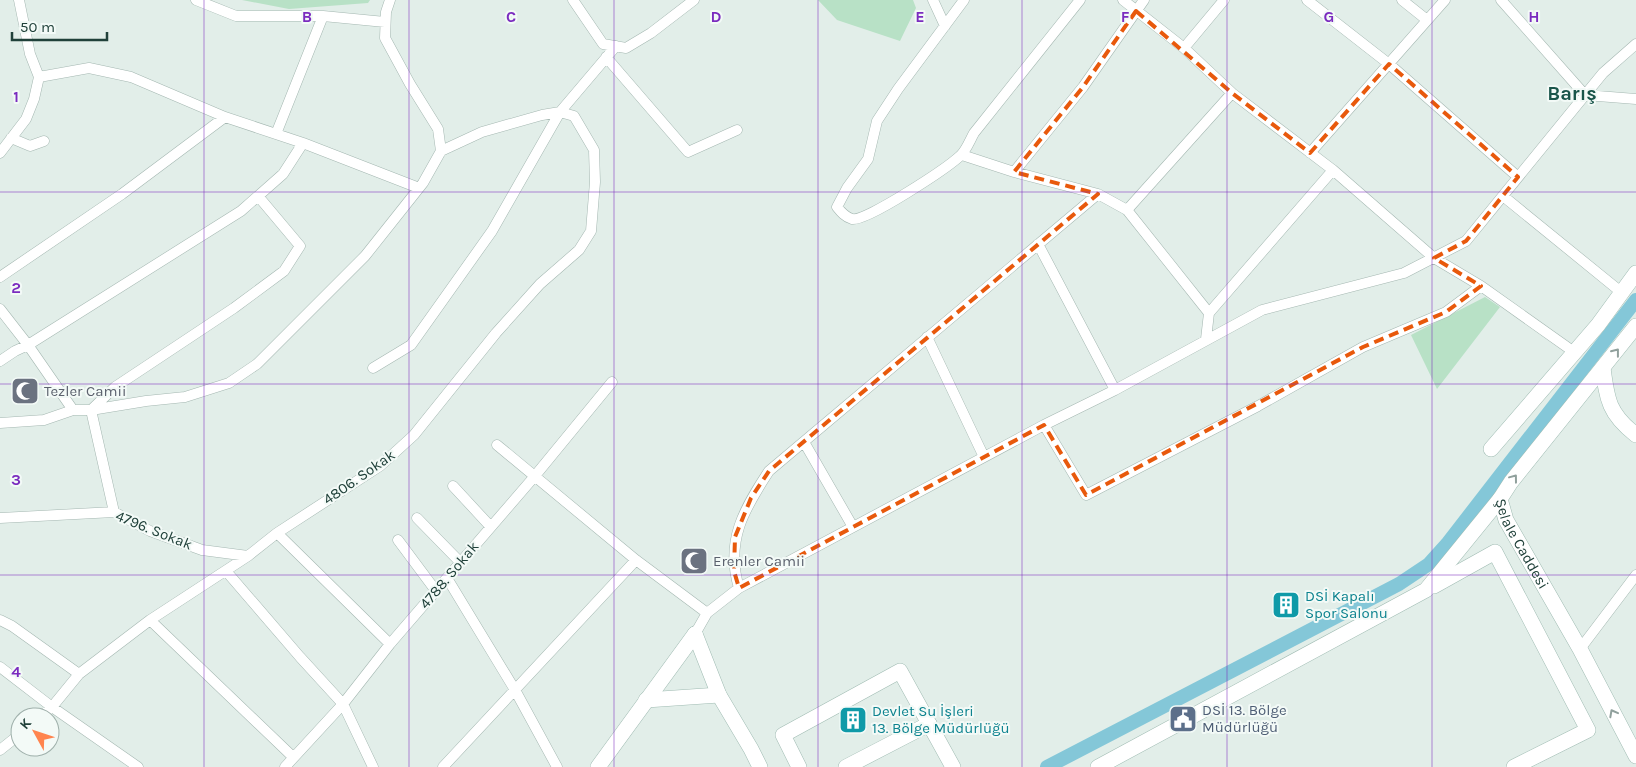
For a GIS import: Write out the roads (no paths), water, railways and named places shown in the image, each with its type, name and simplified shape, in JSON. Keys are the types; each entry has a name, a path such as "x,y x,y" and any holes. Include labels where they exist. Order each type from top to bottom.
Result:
{"street":[{"path":"0,153 26,119 34,99 39,77 30,54 19,0"},
{"path":"196,0 236,16 323,16 385,22"},
{"path":"390,0 386,12 385,38 410,84 438,128 441,151"},
{"path":"573,0 603,44 626,48 650,33 694,0"},
{"path":"933,0 945,26"},
{"path":"964,0 898,89 877,121 868,159 847,188 837,207 842,214 852,219 861,218 884,208 962,155 974,133 1080,0"},
{"path":"1123,0 1184,48 1232,93 1333,170 1434,258 1481,286 1574,352"},
{"path":"1014,172 1083,87 1144,0"},
{"path":"1184,48 1224,0"},
{"path":"1306,0 1389,64 1518,177"},
{"path":"1402,0 1427,20"},
{"path":"1310,152 1445,0"},
{"path":"1501,0 1585,95 1636,99"},
{"path":"276,134 323,16"},
{"path":"598,767 695,634 707,613 738,588 984,457 1116,390 1262,310 1404,273 1466,241 1603,73 1636,44"},
{"path":"373,368 410,345 492,231 560,112 616,46"},
{"path":"606,57 688,152 737,130"},
{"path":"39,77 89,68 132,78 225,117 303,143 419,188"},
{"path":"1127,210 1232,93"},
{"path":"0,422 44,420 73,410 91,410 185,397 229,384 257,364 365,256 419,188 441,151 482,132 542,115 560,112"},
{"name":"4806. Sokak","path":"53,707 79,674 150,620 248,556 277,533 380,466 414,435 496,333 540,284 579,250 591,231 595,182 594,150 574,116 560,112"},
{"path":"0,277 122,194 225,117"},
{"path":"11,138 30,146 44,141"},
{"path":"0,361 241,211 283,174 303,143"},
{"path":"962,155 1014,172 1098,194 1127,210 1209,313"},
{"path":"1206,339 1209,313 1333,170"},
{"path":"738,588 734,571 735,537 751,498 769,471 1098,194"},
{"path":"91,410 115,387 234,308 284,271 300,246 258,196"},
{"path":"1503,196 1621,292"},
{"path":"1038,244 1116,390"},
{"path":"1491,449 1598,325 1636,273"},
{"path":"1044,426 1086,495 1258,406 1362,347 1446,312 1481,286"},
{"path":"0,309 28,345 73,410"},
{"name":"Şelale Caddesi","path":"1636,326 1511,482 1500,499 1506,520 1580,649 1636,756"},
{"path":"928,337 984,457"},
{"path":"1603,368 1611,409 1622,424 1636,435"},
{"name":"4788. Sokak","path":"285,767 344,704 390,644 534,477 612,382"},
{"path":"91,410 114,512"},
{"path":"804,442 853,527"},
{"path":"497,444 534,477 636,560 707,613"},
{"path":"453,486 490,526"},
{"path":"1426,590 1500,499"},
{"name":"4796. Sokak","path":"0,518 114,512 150,531 202,550 248,556"},
{"path":"417,518 460,562"},
{"path":"277,533 390,644"},
{"path":"398,540 436,591"},
{"path":"1098,767 1495,552 1588,730 1514,767"},
{"path":"443,767 636,560"},
{"path":"226,571 300,657 344,704 373,767"},
{"path":"1580,649 1636,575"},
{"path":"447,578 515,690 558,767"},
{"path":"0,620 12,626 79,674"},
{"path":"150,620 293,757"},
{"path":"695,634 718,696 760,767"},
{"path":"0,667 51,707"},
{"path":"799,767 783,735 900,671 953,767"},
{"path":"646,700 718,696"},
{"path":"60,713 138,767"},
{"path":"846,767 929,724"},
{"path":"0,750 10,742"}],"waterway":[{"path":"1047,767 1399,584 1429,564 1447,544 1636,300"}],"place":[{"name":"Tezler Camii","path":"25,391"},
{"name":"Erenler Camii","path":"694,561"},
{"name":"DSİ Kapalı Spor Salonu","path":"1286,605"},
{"name":"DSİ 13. Bölge Müdürlüğü","path":"1183,719"},
{"name":"Devlet Su İşleri 13. Bölge Müdürlüğü","path":"853,720"}],"district":[{"name":"Barış","path":"1572,93"}]}
